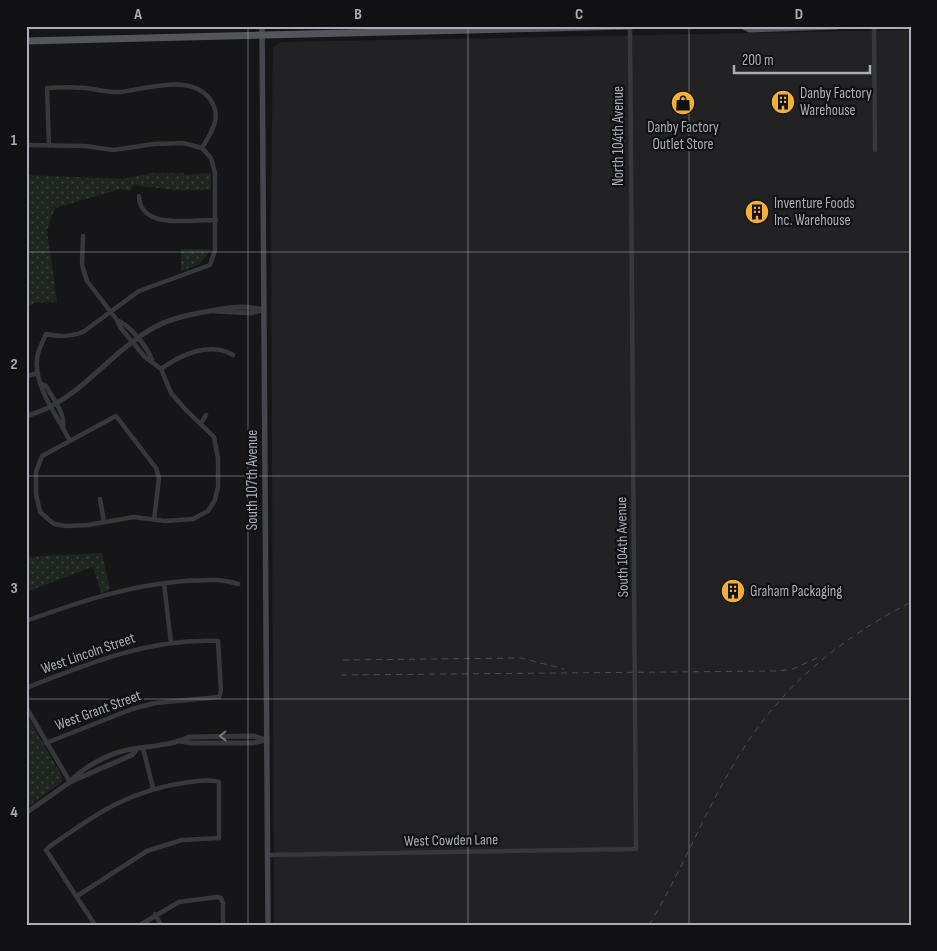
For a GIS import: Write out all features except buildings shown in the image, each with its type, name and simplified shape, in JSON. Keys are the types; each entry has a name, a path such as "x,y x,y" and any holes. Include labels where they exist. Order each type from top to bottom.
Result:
{"main road":[{"name":"South 107th Avenue","path":"262,26 268,925"},
{"path":"26,41 629,26"},
{"path":"744,26 750,29 836,26"}],"street":[{"name":"North 104th Avenue","path":"629,26 632,245"},
{"path":"874,26 875,150"},
{"path":"49,146 47,88 84,88 114,92 146,86 180,85 201,90 213,103 217,117 215,125 202,148"},
{"path":"26,145 85,146 113,150 154,144 183,143 202,148 214,165 215,250 210,265 140,291 83,332 73,336 58,337 46,334 37,359 38,373 42,384 46,386 54,406 64,422 63,427 70,441"},
{"path":"139,196 142,209 150,217 165,220 216,220"},
{"path":"83,236 82,265 87,281 117,320 123,323 135,340 149,352 172,393 185,409 214,437 218,458 217,494 208,511 193,519 154,520 134,517 66,526 54,524 40,512 36,494 36,472 42,456 116,416 156,468 160,478 154,520"},
{"name":"South 104th Avenue","path":"632,245 636,849"},
{"path":"26,416 54,406 84,386 135,340 172,318 233,307 251,307 263,310"},
{"path":"160,369 196,351 216,349 225,350 233,355"},
{"path":"26,376 38,373"},
{"path":"201,423 206,415"},
{"path":"100,500 104,522"},
{"path":"26,621 117,591 164,583 223,579 238,584"},
{"path":"164,583 171,642"},
{"name":"West Lincoln Street","path":"26,688 109,656 171,642 218,641 221,691 219,697"},
{"name":"West Grant Street","path":"46,743 132,709 155,703 219,697"},
{"path":"26,707 70,782"},
{"path":"26,813 70,782 132,755 136,750 142,748 180,741 189,737 254,736 266,740"},
{"path":"142,748 153,788"},
{"path":"77,896 147,851 182,840 219,838 219,782 194,782 153,788 122,800 99,812 46,850 95,925"},
{"name":"West Cowden Lane","path":"267,855 636,849"},
{"path":"140,925 155,914 182,900 203,897 221,898 223,903 223,925"},
{"path":"155,914 161,925"}],"shaded area":[{"path":"911,30 911,925 274,925 271,214 273,48 280,42"},
{"path":"153,173 184,173 185,175 211,173 211,190 174,190 134,185 130,191 121,189 55,208 47,230 57,302 34,303 26,309 26,175 122,179"},
{"path":"181,249 211,249 200,264 181,271"},
{"path":"102,553 110,590 101,593 93,567 26,592 26,557"},
{"path":"26,714 61,774 62,782 26,808"}],"railway":[{"path":"649,925 732,767 768,715 809,671 832,652 883,617 911,602"},
{"path":"343,660 521,658 564,669"},
{"path":"341,675 777,671 793,669 817,658"}],"place":[{"name":"Danby Factory Warehouse","path":"783,102"},
{"name":"Danby Factory Outlet Store","path":"683,103"},
{"name":"Inventure Foods Inc. Warehouse","path":"757,212"},
{"name":"Graham Packaging","path":"733,591"}]}
